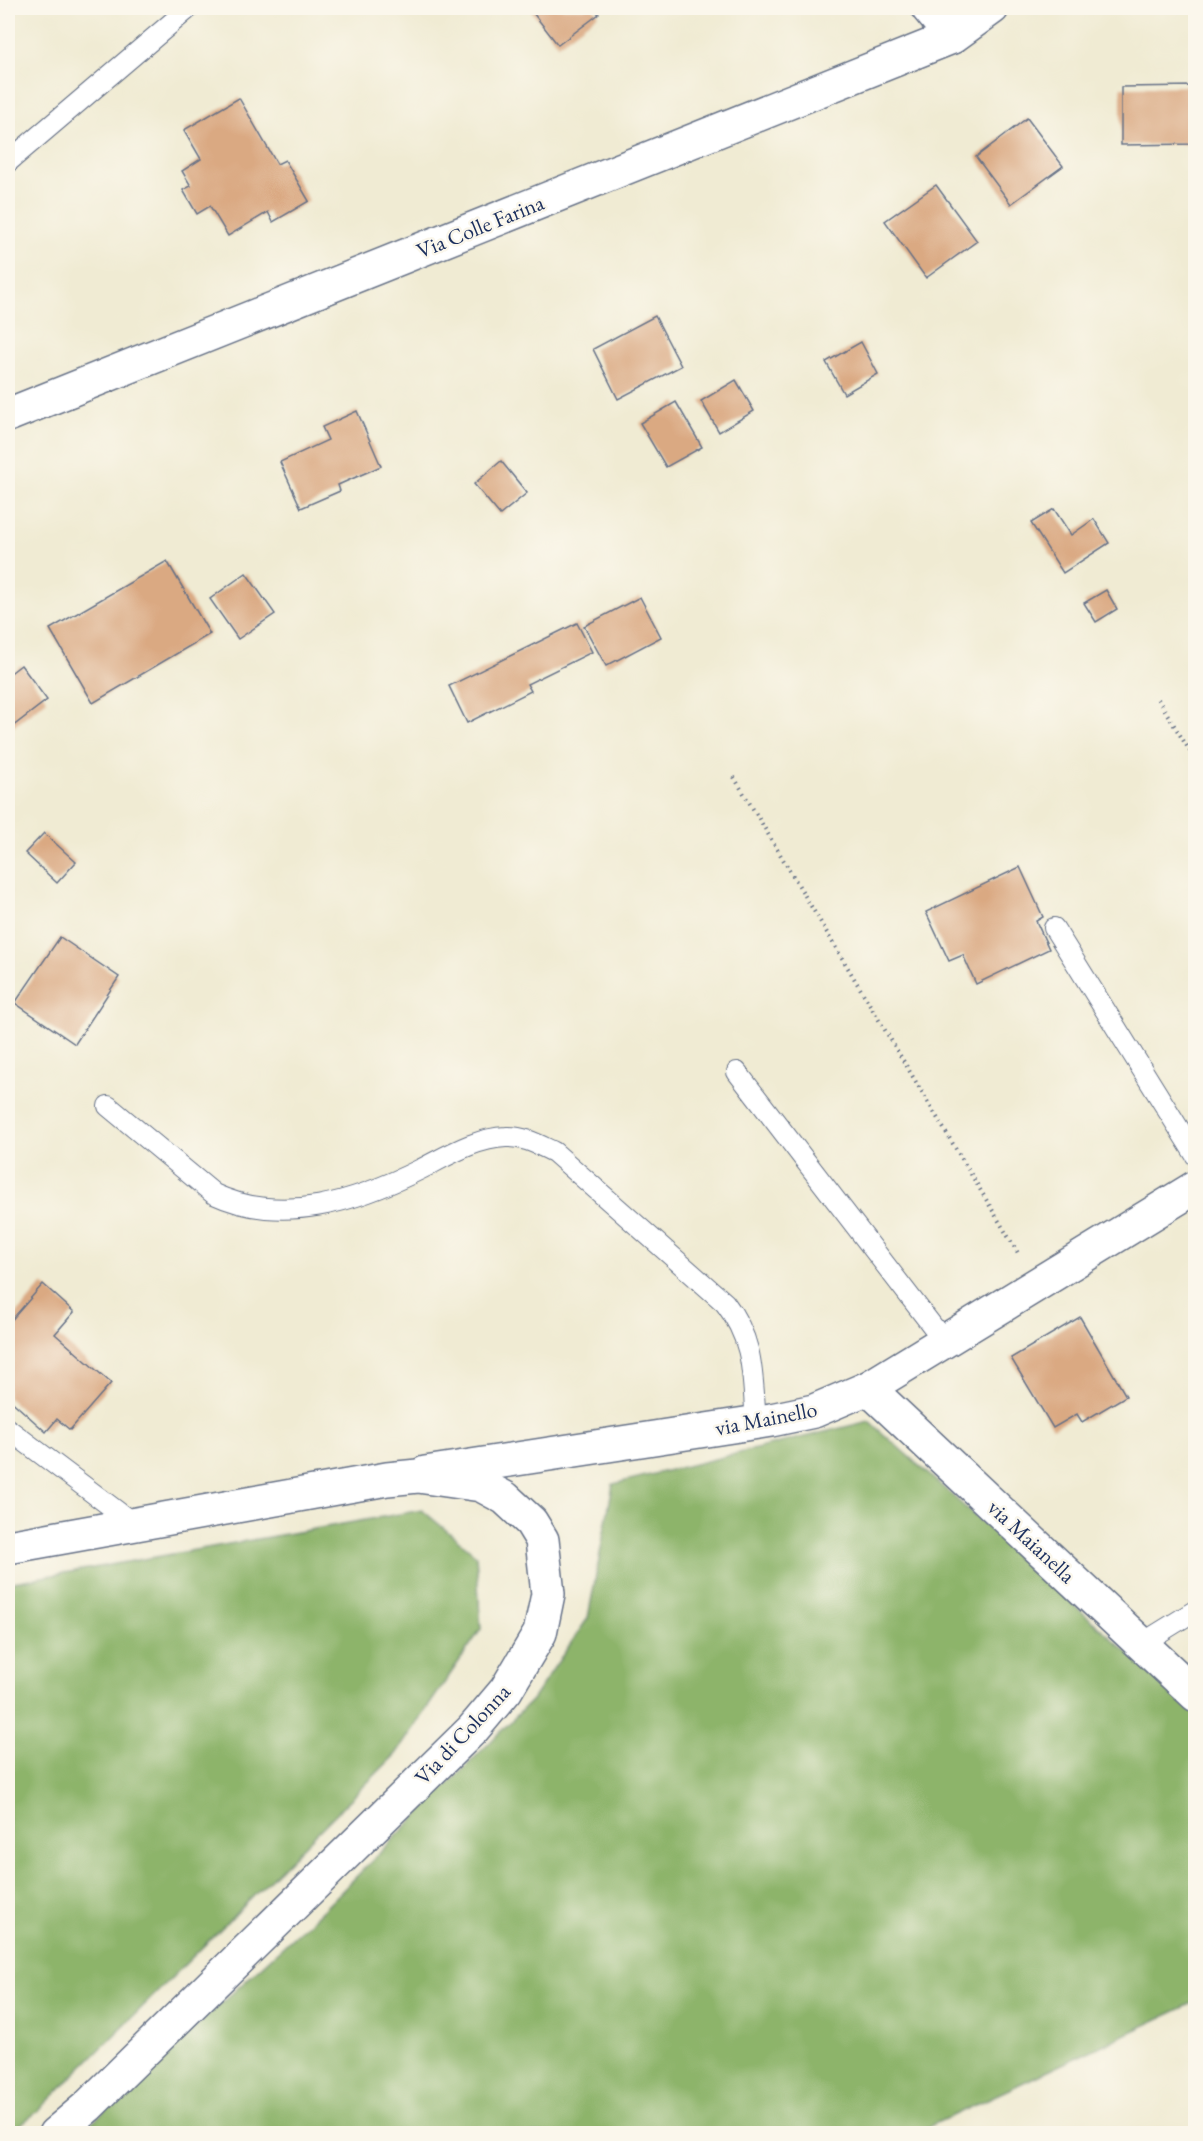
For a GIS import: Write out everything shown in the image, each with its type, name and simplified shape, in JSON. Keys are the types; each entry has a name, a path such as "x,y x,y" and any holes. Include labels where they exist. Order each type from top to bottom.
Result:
{"street":[{"path":"928,8 952,37"},
{"name":"Via Colle Farina","path":"8,415 952,37 992,8"},
{"name":"via Mainello","path":"387,1479 814,1411 868,1388 1196,1187"},
{"name":"via Maianella","path":"868,1388 1196,1695"},
{"name":"Via di Colonna","path":"8,1546 387,1479 418,1476 481,1485 505,1498 531,1522 542,1540 548,1594 540,1633 506,1690 473,1729 87,2106 55,2133"}],"lane":[{"path":"8,162 189,8"},
{"path":"1054,928 1196,1156"},
{"path":"737,1072 944,1341"},
{"path":"108,1106 214,1194 234,1203 251,1207 295,1209 341,1201 391,1184 479,1142 508,1137 533,1141 554,1152 725,1303 738,1320 750,1354 756,1422"},
{"path":"8,1429 134,1524"},
{"path":"1141,1644 1196,1610"}],"path":[{"path":"1158,699 1196,761"},
{"path":"734,777 1037,1284"}],"green space":[{"path":"869,1421 1195,1713 1195,2002 915,2133 79,2134 325,1908 532,1700 588,1618 613,1484"},
{"path":"422,1510 476,1555 481,1629 396,1754 37,2112 8,2133 8,1583"}],"building":[{"path":"531,8 593,8 599,14 558,45"},
{"path":"1196,86 1196,144 1121,145 1121,87"},
{"path":"239,98 277,164 285,160 309,201 273,222 268,212 228,236 210,206 197,214 183,190 191,186 182,171 201,159 184,130"},
{"path":"1027,118 1063,166 1011,204 976,157"},
{"path":"936,185 977,241 926,278 885,221"},
{"path":"655,316 681,366 618,399 593,349"},
{"path":"861,342 878,374 844,394 826,362"},
{"path":"736,380 754,411 719,432 701,401"},
{"path":"676,402 702,447 666,467 640,423"},
{"path":"357,411 381,466 338,485 340,491 301,508 280,462 328,440 322,427"},
{"path":"501,461 527,493 500,515 474,484"},
{"path":"1054,509 1071,535 1094,519 1109,543 1063,573 1031,523"},
{"path":"167,561 210,634 93,703 50,629"},
{"path":"246,573 275,614 238,639 210,599"},
{"path":"1106,590 1117,609 1096,622 1084,603"},
{"path":"640,597 661,637 606,666 584,626"},
{"path":"577,623 592,652 527,684 531,691 467,723 449,686"},
{"path":"21,665 47,700 8,730 8,675"},
{"path":"44,833 76,862 57,883 25,853"},
{"path":"1020,867 1043,917 1036,921 1049,949 976,984 963,955 949,961 926,912"},
{"path":"60,937 119,977 75,1044 15,1003"},
{"path":"43,1284 74,1312 55,1334 111,1383 70,1430 57,1419 46,1432 8,1398 8,1324"},
{"path":"1080,1317 1126,1396 1082,1422 1077,1414 1053,1428 1011,1358"}]}
